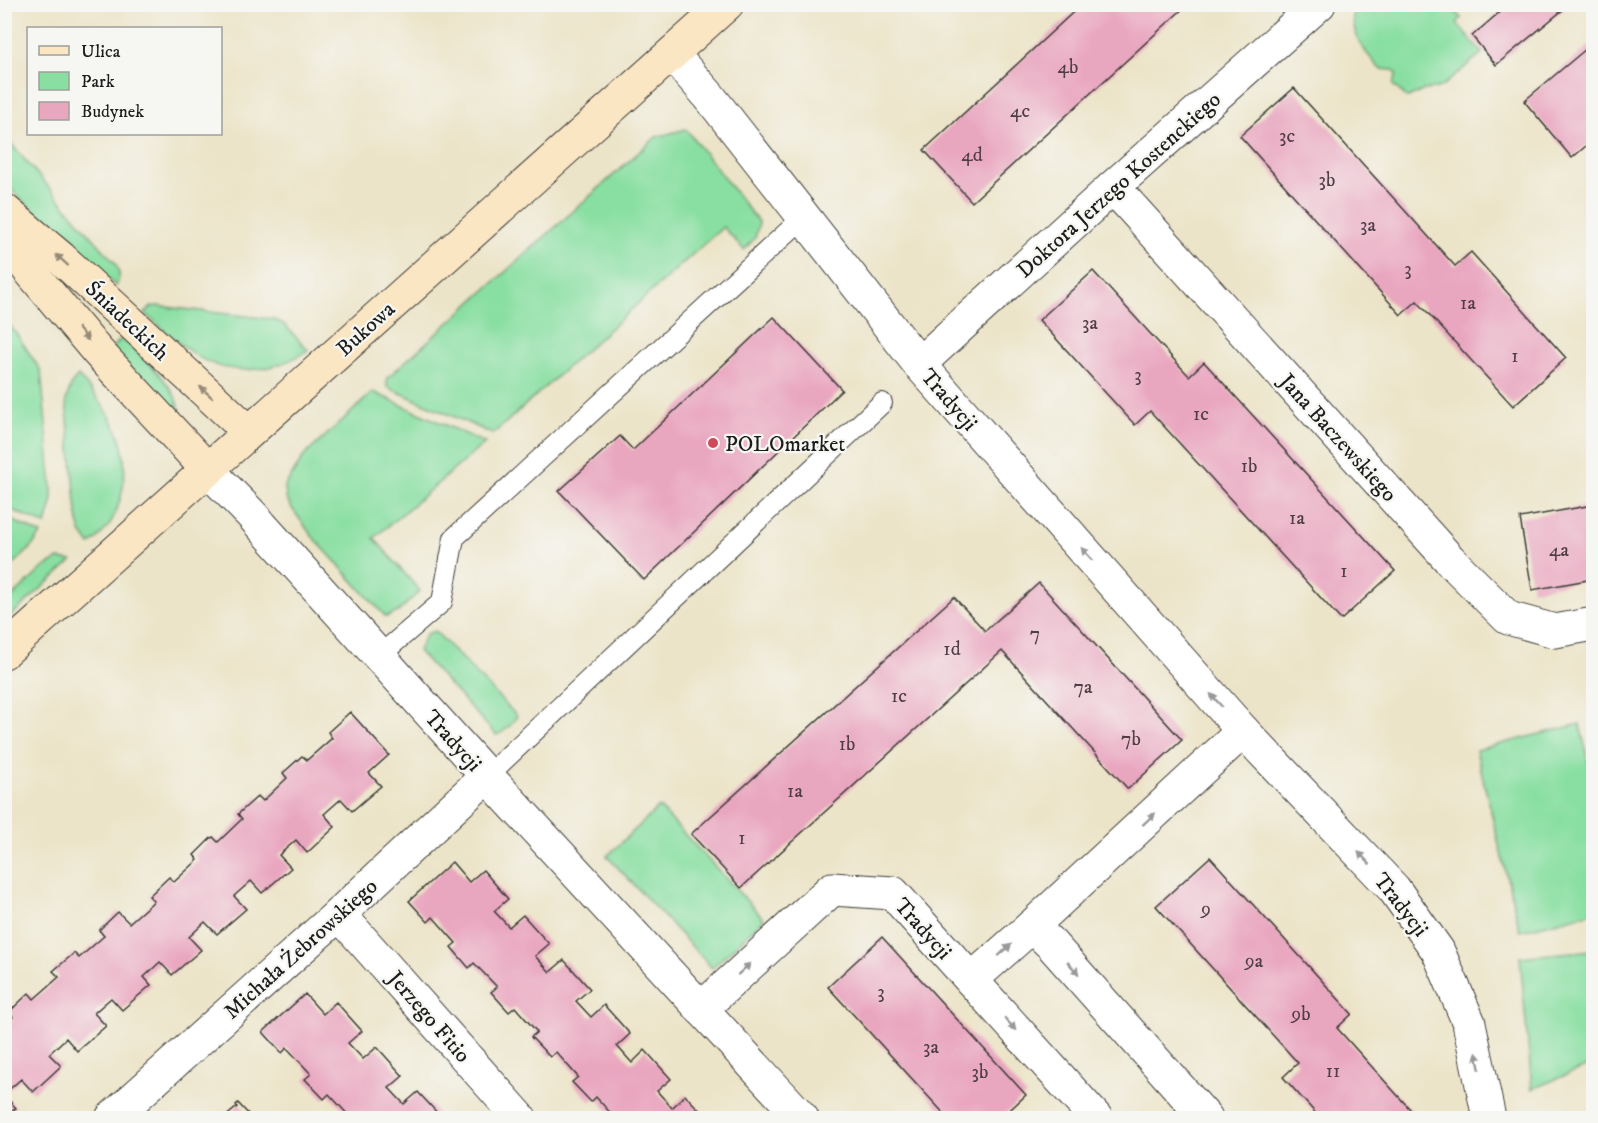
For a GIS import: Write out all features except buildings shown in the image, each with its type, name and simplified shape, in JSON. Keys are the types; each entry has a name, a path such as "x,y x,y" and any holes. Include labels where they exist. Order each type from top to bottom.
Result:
{"street":[{"name":"Bukowa","path":"4,652 727,4"},
{"name":"Doktora Jerzego Kostenckiego","path":"919,364 1319,4"},
{"name":"Tradycji","path":"672,54 710,96 919,364 1243,731 1394,889 1438,951 1469,1023 1489,1119"},
{"name":"Jana Baczewskiego","path":"1113,187 1450,560 1508,618 1555,631 1593,624"},
{"name":"Śniadeckich","path":"4,210 68,265 249,432"},
{"name":"Śniadeckich","path":"4,240 97,351 208,470"},
{"name":"Tradycji","path":"208,470 251,514 487,776 802,1119"},
{"name":"Tradycji","path":"971,980 1243,731"},
{"name":"Michała Żebrowskiego","path":"112,1119 339,914 487,776"},
{"name":"Tradycji","path":"701,1009 832,890 893,893 1096,1119"},
{"name":"Jerzego Fitio","path":"339,914 520,1119"},
{"path":"1032,926 1051,944 1206,1119"}],"lane":[{"path":"379,656 442,602 454,538 804,217"},
{"path":"487,776 882,403"}],"green space":[{"path":"1354,5 1450,5 1461,18 1457,23 1482,53 1444,85 1424,90 1408,98 1393,85 1397,73 1393,70 1380,69 1358,40 1353,24"},
{"path":"686,129 759,223 755,238 744,250 723,227 493,434 387,387 387,378 656,137"},
{"path":"4,136 115,263 119,275 116,286 5,184"},
{"path":"151,307 272,319 285,325 308,350 280,364 265,368 250,370 219,366 191,352 145,313"},
{"path":"5,320 41,371 52,489 52,503 46,525 5,507"},
{"path":"122,338 149,363 167,384 179,405 181,416 178,418 111,349"},
{"path":"78,376 110,417 123,448 124,460 123,486 116,510 107,528 90,545 81,532 78,522 66,400 72,383"},
{"path":"373,392 485,443 374,538 420,591 398,612 386,617 312,536 286,498 285,486 304,456"},
{"path":"5,517 41,534 29,550 5,572"},
{"path":"59,559 72,561 5,621 5,604 44,567"},
{"path":"435,631 517,716 505,730 496,735 418,651 426,634"},
{"path":"1580,724 1593,782 1593,912 1520,931 1476,750"},
{"path":"659,807 764,919 712,968 607,856"},
{"path":"1593,950 1593,1064 1532,1089 1520,957"}],"place":[{"name":"POLOmarket","path":"713,443"}]}
